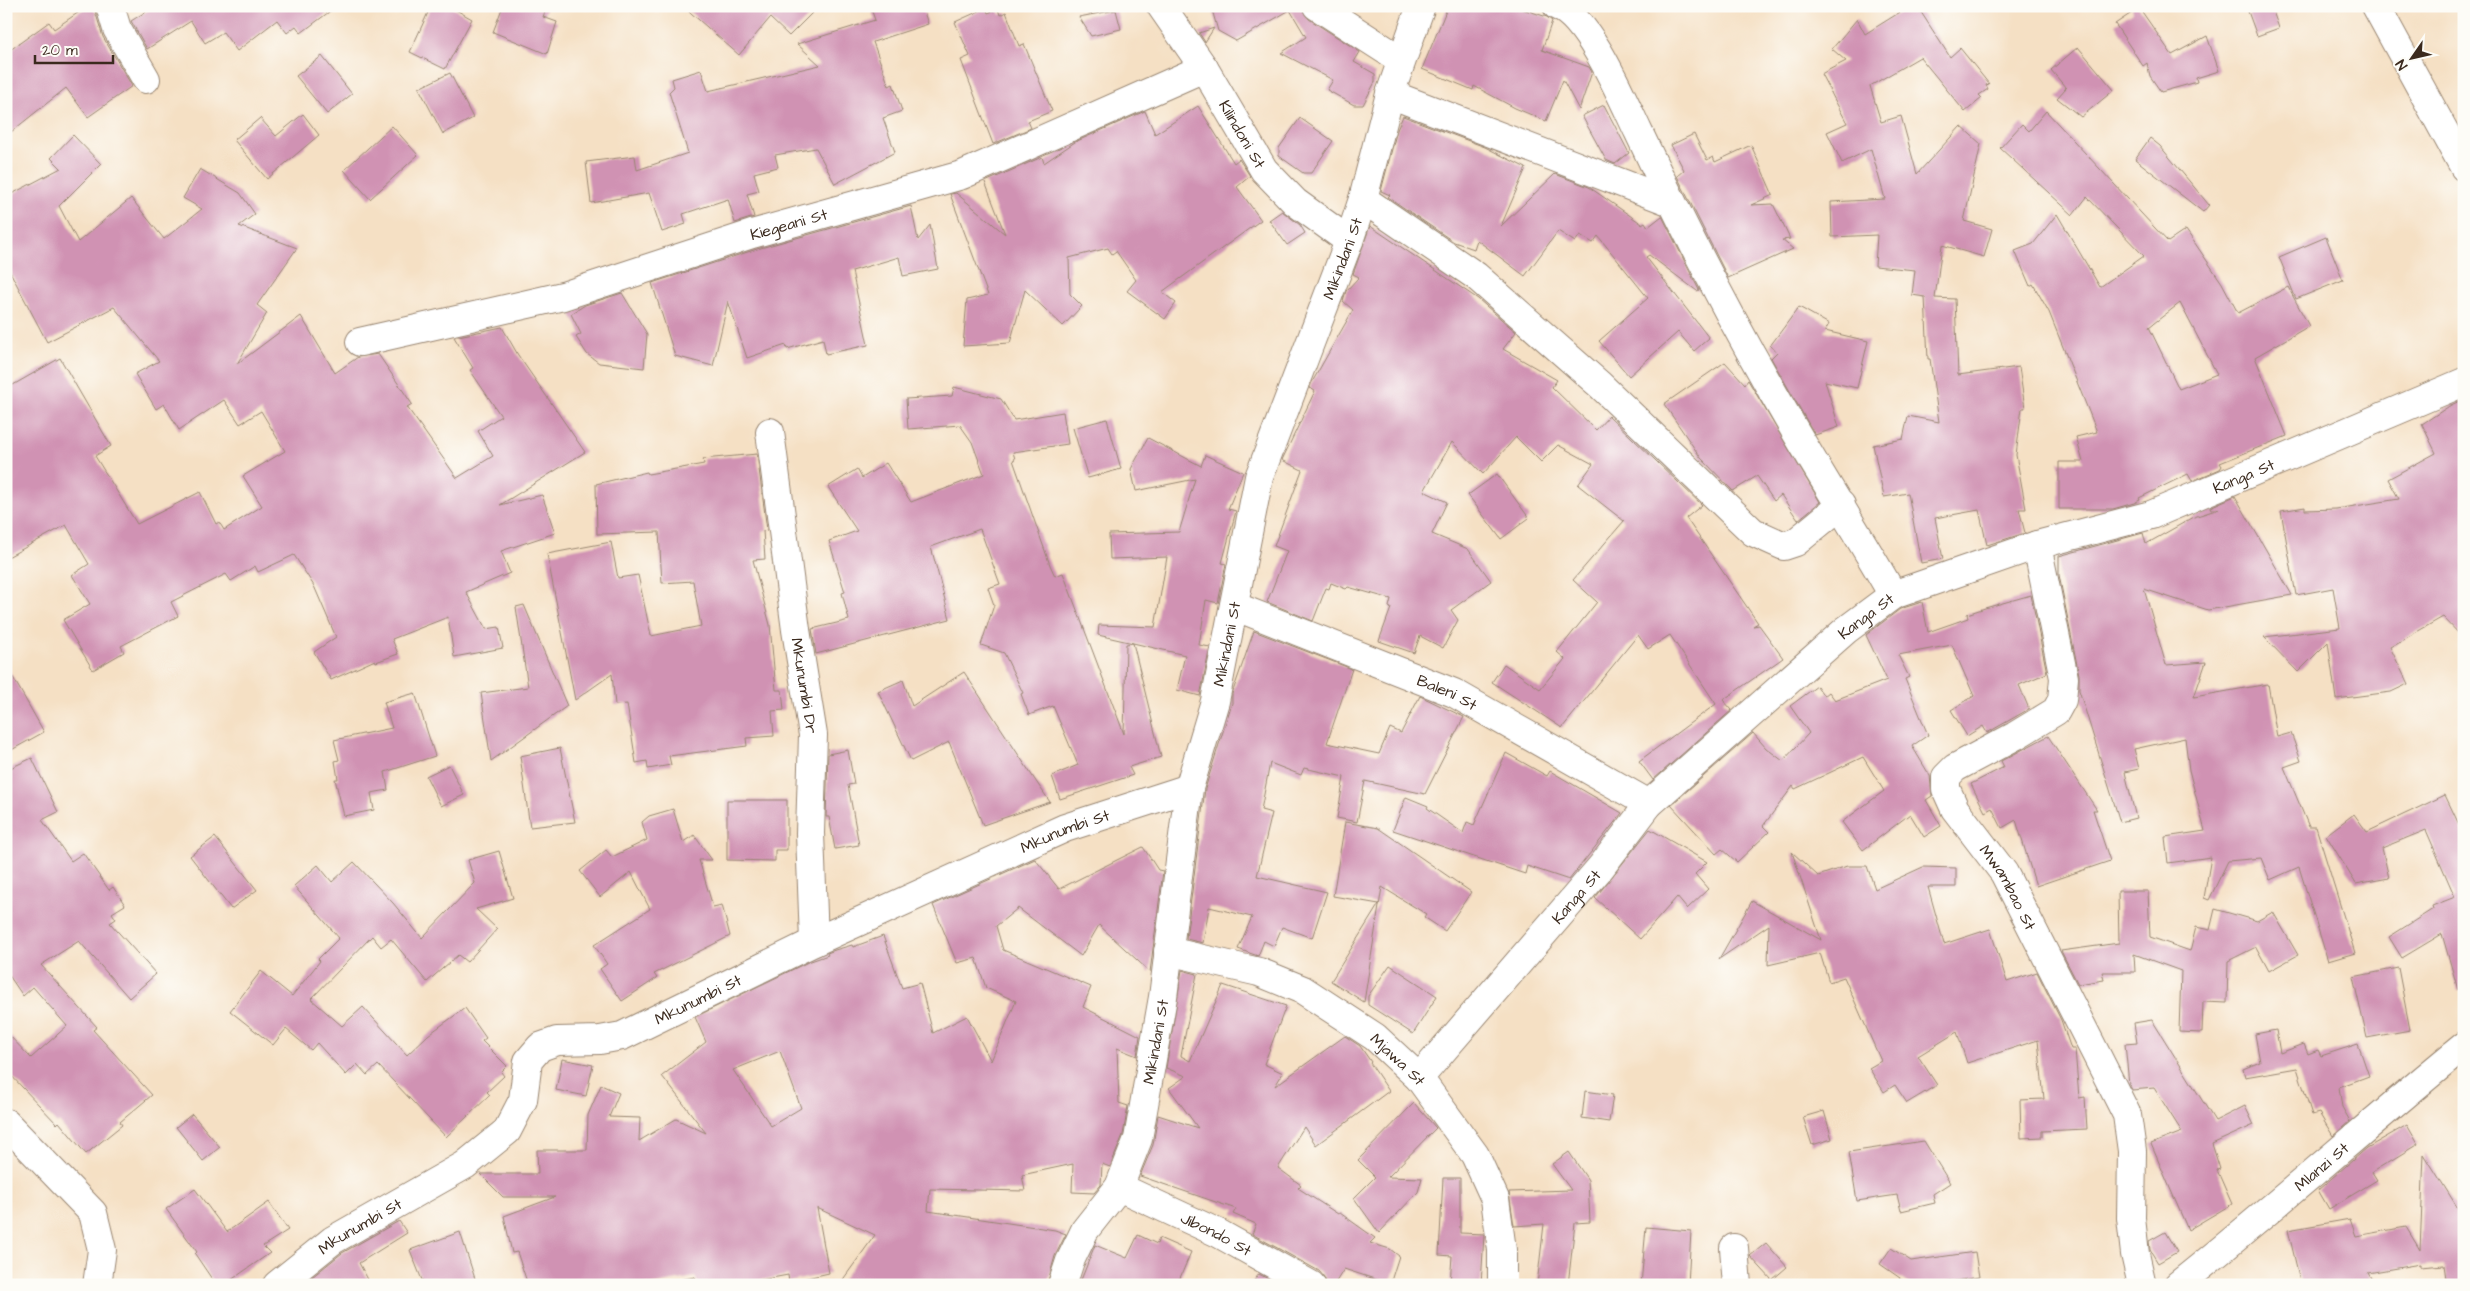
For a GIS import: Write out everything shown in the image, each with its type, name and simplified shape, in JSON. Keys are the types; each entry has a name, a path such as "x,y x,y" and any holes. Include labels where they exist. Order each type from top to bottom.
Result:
{"street":[{"path":"110,6 117,29 146,79"},
{"name":"Kilindoni St","path":"1161,6 1204,68 1264,170 1295,202 1349,241"},
{"path":"1317,6 1400,60"},
{"name":"Mikindani St","path":"1062,1285 1085,1230 1119,1187 1138,1138 1163,997 1189,788 1215,701 1259,477 1364,199 1400,60 1421,6"},
{"path":"1558,6 1565,9 1582,26 1593,43 1671,202 1766,381 1894,595"},
{"path":"2376,6 2464,167"},
{"name":"Kiegeani St","path":"360,342 564,296 752,234 962,175 1204,68"},
{"path":"1390,94 1671,202"},
{"path":"1364,199 1484,283 1600,385 1753,532 1784,546 1796,542 1841,505"},
{"name":"Kanga St","path":"1419,1078 1594,875 1649,804 1846,630 1894,595 2037,546 2151,515 2464,382"},
{"name":"Mkunumbi Dr","path":"770,432 796,630 813,735 810,834 814,942"},
{"name":"Mwambao St","path":"2037,546 2064,678 2062,700 2056,711 2016,736 1955,768 1946,777 1946,789 1955,809 2004,872 2128,1115 2132,1151 2131,1218 2135,1254 2142,1285"},
{"name":"Baleni St","path":"1234,606 1454,693 1649,804"},
{"name":"Mkunumbi St","path":"277,1285 333,1240 465,1165 507,1131 524,1100 528,1061 540,1047 556,1041 600,1040 622,1036 814,942 1065,828 1189,788"},
{"name":"Mjawa St","path":"1168,951 1259,972 1303,990 1375,1037 1419,1078 1474,1155 1495,1200 1502,1250 1502,1285"},
{"name":"Mlanzi St","path":"2178,1285 2255,1224 2387,1108 2464,1046"},
{"path":"6,1123 93,1213 102,1250 97,1285"},
{"name":"Jibondo St","path":"1119,1187 1218,1233 1311,1285"},
{"path":"1734,1248 1737,1285"}],"building":[{"path":"88,6 92,6 95,11 103,37 132,86 88,117 66,88 6,136 6,53 49,22 54,29"},
{"path":"155,6 337,6 301,33 296,26 287,33 277,20 237,51 223,32 205,43 191,21 147,49 131,21"},
{"path":"431,6 449,6 472,19 445,69 410,52"},
{"path":"503,6 547,6 543,17 557,22 547,54 493,32"},
{"path":"683,6 819,6 789,36 770,18 739,55"},
{"path":"870,6 922,6 928,24 873,42 889,86 893,84 902,111 883,118 895,152 835,184 816,148 775,155 778,167 754,173 759,191 747,194 754,217 735,223 728,199 683,214 686,224 662,232 649,193 591,203 586,162 635,156 637,170 688,153 669,92 674,87 672,79 701,70 708,91 820,65 797,44 875,20"},
{"path":"1211,6 1298,6 1309,19 1360,52 1354,62 1375,74 1375,82 1363,105 1354,105 1327,90 1333,80 1281,53 1306,37 1290,10 1236,41 1218,31"},
{"path":"1448,6 1513,6 1547,17 1552,21 1542,50 1589,67 1592,72 1579,110 1563,80 1546,121 1515,108 1474,86 1473,90 1422,69"},
{"path":"1910,6 1917,6 1950,57 1960,48 1989,84 1986,85 1988,89 1979,95 1982,98 1965,112 1920,57 1870,86 1881,122 1901,116 1917,174 1961,126 1981,144 1964,221 1992,229 1984,257 1942,245 1935,298 1955,299 1958,375 2019,367 2025,408 2022,408 2016,455 2026,509 2019,509 2025,533 1987,545 1979,510 1935,518 1943,559 1921,563 1908,493 1884,497 1873,445 1903,439 1908,416 1939,422 1930,359 1928,359 1925,297 1912,295 1915,270 1875,266 1877,235 1832,237 1831,202 1885,199 1871,149 1842,163 1827,132 1847,123 1821,74 1846,61 1832,49 1857,19 1865,34"},
{"path":"2132,6 2138,6 2172,55 2207,36 2219,71 2196,78 2197,82 2161,92 2150,76 2147,63 2143,66 2115,24 2133,12"},
{"path":"2246,6 2271,6 2279,28 2257,36"},
{"path":"986,8 988,13 998,9 1000,15 1006,12 1019,46 1024,44 1052,111 1028,121 1031,128 993,144 961,60 970,56 955,22"},
{"path":"1116,10 1121,29 1091,36 1079,17"},
{"path":"1214,28 1205,42 1199,33"},
{"path":"2078,47 2114,90 2081,117 2057,98 2066,88 2051,70"},
{"path":"322,56 352,94 327,114 296,76"},
{"path":"450,73 473,118 443,134 419,88"},
{"path":"1604,105 1629,153 1615,164 1606,160 1582,116"},
{"path":"1198,106 1234,163 1239,159 1250,176 1237,187 1261,220 1162,292 1176,303 1165,319 1127,291 1136,280 1116,251 1112,254 1108,248 1069,258 1070,294 1082,306 1063,326 1025,290 1010,343 963,346 967,300 988,295 950,194 956,193 1005,234 985,182 1042,157 1044,163 1075,142 1145,111 1155,134"},
{"path":"2046,111 2168,242 2186,230 2222,283 2238,313 2288,287 2309,326 2255,357 2287,436 2220,463 2222,466 2220,469 2192,481 2188,474 2139,498 2140,500 2134,503 2113,509 2059,509 2059,462 2083,462 2076,437 2097,432 2049,312 2033,284 2030,286 2015,251 2033,244 2057,214 2100,287 2144,256 2087,197 2073,215 2000,148 2022,124 2029,131","holes":["2180,303 2217,374 2179,389 2149,327"]},
{"path":"303,114 319,135 267,179 234,140 260,118 276,136"},
{"path":"1403,116 1485,147 1526,168 1501,226 1555,174 1589,187 1642,224 1645,222 1648,227 1662,216 1699,290 1697,291 1649,255 1646,257 1709,338 1694,351 1678,332 1629,376 1599,341 1648,298 1598,236 1593,243 1580,235 1575,242 1558,231 1525,276 1477,240 1474,249 1454,242 1388,197 1390,195 1381,191 1397,130"},
{"path":"1300,118 1333,141 1311,173 1303,173 1279,156 1279,148"},
{"path":"392,126 418,155 370,199 344,170"},
{"path":"1694,134 1707,160 1713,157 1715,162 1751,145 1773,195 1751,205 1773,204 1790,239 1782,240 1793,249 1728,278 1677,176 1684,170 1671,145"},
{"path":"73,135 101,164 59,206 78,242 131,198 164,239 202,209 183,198 200,169 240,193 255,214 239,226 297,248 257,305 267,313 237,364 301,316 335,373 358,357 378,354 412,404 407,407 457,478 493,456 478,431 501,416 470,370 473,368 454,337 502,327 518,355 585,452 500,505 542,495 555,533 501,551 510,573 466,592 486,629 499,627 503,648 454,657 448,617 392,639 398,654 376,662 375,660 331,680 314,652 336,637 314,586 294,555 258,572 255,566 231,581 226,574 171,602 178,616 121,646 124,652 93,670 63,620 90,604 72,575 89,564 66,525 6,558 6,389 60,358 111,446 95,456 137,524 200,492 216,524 219,522 224,530 262,506 243,476 285,451 261,411 240,424 224,400 179,430 164,404 156,409 135,374 159,361 114,307 47,342 6,264 6,197 61,168 51,158"},
{"path":"2150,138 2160,146 2209,205 2203,212 2135,159"},
{"path":"911,206 918,240 930,225 938,269 903,276 899,257 852,271 868,345 826,354 823,339 787,349 786,345 747,358 728,301 713,366 675,356 652,283 757,249"},
{"path":"1282,211 1300,225 1305,233 1287,245 1269,220"},
{"path":"1370,226 1478,299 1516,332 1503,349 1557,380 1552,387 1596,430 1609,416 1702,505 1686,518 1758,623 1753,626 1759,625 1783,658 1723,700 1732,710 1653,780 1639,761 1716,704 1670,635 1648,649 1638,635 1562,728 1492,682 1504,664 1540,689 1565,659 1557,652 1597,602 1573,580 1624,521 1578,485 1593,464 1558,445 1541,462 1516,437 1483,474 1452,442 1424,491 1447,502 1432,534 1468,549 1491,581 1451,610 1458,620 1443,648 1420,636 1414,653 1379,641 1391,608 1389,607 1391,599 1348,587 1346,589 1331,583 1329,589 1326,588 1313,621 1267,602 1287,551 1274,546 1302,470 1282,460 1315,391 1310,388 1311,384 1353,310 1343,301 1346,291 1359,277 1353,274"},
{"path":"2326,237 2343,280 2296,299 2279,257"},
{"path":"622,293 647,334 644,368 599,363 587,354 576,337 581,334 571,314 585,305"},
{"path":"1799,307 1829,324 1825,331 1868,341 1857,388 1825,381 1839,427 1815,435 1771,358 1777,352 1770,346"},
{"path":"1725,362 1745,384 1748,380 1820,502 1798,520 1781,495 1774,501 1757,476 1733,491 1701,458 1664,404"},
{"path":"954,387 1001,399 1014,420 1063,412 1068,444 1013,452 1015,459 1013,460 1050,565 1055,576 1063,573 1124,734 1126,644 1133,643 1161,757 1129,767 1133,775 1060,799 1052,776 1078,765 1053,706 1029,715 1021,694 1023,693 1004,653 981,645 994,605 988,588 1000,584 980,529 931,547 950,619 816,654 812,629 849,620 842,593 845,592 829,541 857,531 828,487 857,469 862,478 886,463 911,502 984,474 972,442 960,425 908,429 906,399 952,396"},
{"path":"2464,399 2464,639 2443,617 2390,647 2408,684 2391,692 2336,699 2328,642 2298,672 2264,637 2340,628 2333,588 2296,595 2281,511 2305,507 2305,510 2336,509 2399,499 2388,479 2436,453 2422,424"},
{"path":"1107,419 1121,469 1088,478 1073,428"},
{"path":"1148,438 1201,466 1205,455 1243,472 1228,509 1236,511 1222,563 1226,564 1218,603 1206,600 1199,645 1210,647 1200,696 1177,690 1185,655 1098,635 1099,625 1155,627 1167,557 1110,559 1109,534 1179,532 1195,479 1136,491 1131,469"},
{"path":"757,454 767,530 763,531 765,559 753,560 770,625 776,690 782,690 784,710 772,711 774,736 746,738 747,746 669,756 671,765 648,769 647,761 636,763 627,704 615,705 612,674 575,700 547,554 611,542 618,578 638,575 651,636 701,626 693,581 662,583 659,532 597,534 596,484 647,472 648,474 704,464 703,459"},
{"path":"1497,474 1529,518 1501,539 1468,495"},
{"path":"2235,496 2292,595 2208,610 2144,589 2166,665 2206,662 2194,697 2268,684 2277,737 2291,733 2301,761 2284,767 2309,827 2316,827 2355,953 2328,961 2299,867 2270,880 2261,858 2228,861 2209,900 2204,898 2211,857 2168,863 2165,837 2205,831 2189,770 2185,738 2134,749 2139,769 2125,772 2136,818 2120,822 2079,690 2079,675 2059,575 2059,556 2143,533 2146,544 2194,517 2219,509 2211,509 2210,507"},
{"path":"2031,595 2047,673 2019,685 2029,709 1987,733 1983,726 1967,736 1951,710 1974,696 1952,645 1898,655 1909,677 1905,679 1928,735 1912,746 1930,776 1932,796 1926,800 1941,826 1924,837 1910,814 1863,850 1842,822 1884,791 1863,757 1795,789 1793,786 1763,826 1769,832 1737,862 1722,849 1716,854 1671,805 1753,733 1766,748 1783,761 1809,733 1790,706 1817,686 1824,696 1829,692 1835,700 1887,680 1866,635 1900,609 1922,602 1928,632 1968,618 1967,614"},
{"path":"524,605 567,706 491,761 481,693 528,687 516,607"},
{"path":"1254,631 1352,669 1327,743 1379,754 1390,728 1401,733 1420,696 1464,717 1425,794 1365,781 1357,822 1337,818 1344,777 1304,768 1301,775 1270,763 1261,810 1272,813 1257,876 1327,892 1312,938 1282,927 1274,946 1264,941 1258,956 1238,949 1252,917 1209,907 1203,943 1186,939 1205,789 1232,703 1232,694"},
{"path":"6,665 44,732 6,753"},
{"path":"964,672 1050,802 983,825 949,742 911,761 878,691 903,680 912,706"},
{"path":"415,693 435,756 385,772 388,790 371,793 374,810 344,816 335,779 338,779 335,761 339,760 334,740 392,728 384,702"},
{"path":"2048,736 2097,810 2093,810 2110,861 2036,886 2016,820 2002,828 1992,808 1985,812 1971,784 2004,767 2001,761"},
{"path":"560,748 575,822 530,827 520,756"},
{"path":"848,750 854,784 848,785 859,845 835,849 829,817 826,817 828,754"},
{"path":"1506,753 1547,776 1550,771 1622,813 1569,880 1527,866 1525,874 1393,830 1406,797 1428,806 1427,808 1463,833 1467,822 1474,825"},
{"path":"32,758 58,812 42,820 71,861 83,853 109,890 113,887 125,905 112,913 116,919 110,923 156,974 129,998 79,941 41,965 97,1027 93,1030 152,1095 120,1122 122,1125 86,1154 59,1122 57,1124 6,1070 6,1032 31,1058 67,1026 33,987 23,996 6,971 6,770"},
{"path":"449,765 464,795 441,806 426,776"},
{"path":"2445,795 2464,835 2464,989 2458,990 2442,934 2402,958 2389,937 2433,909 2432,906 2455,897 2426,830 2382,848 2389,878 2356,884 2326,835 2354,814 2367,832"},
{"path":"727,800 787,800 787,850 775,850 775,861 727,860"},
{"path":"673,809 683,842 694,835 712,860 699,860 713,907 722,905 730,936 654,974 657,978 622,1001 600,969 607,964 594,945 650,909 631,872 600,897 580,871 606,850 612,857 647,840 642,822 649,816"},
{"path":"1345,822 1378,828 1471,892 1445,931 1424,917 1426,914 1382,887 1364,1002 1331,981 1379,904 1333,896"},
{"path":"1650,829 1707,862 1695,874 1708,889 1687,909 1677,897 1640,939 1595,898"},
{"path":"215,837 257,890 231,909 190,856"},
{"path":"1143,847 1158,870 1163,871 1150,972 1099,925 1081,956 1018,908 996,926 1003,950 1091,987 1083,1007 1140,1036 1137,1056 1117,1048 1119,1103 1128,1106 1123,1135 1110,1167 1102,1164 1101,1185 1094,1193 1072,1192 1073,1164 1022,1175 1025,1191 930,1189 928,1211 1055,1230 1066,1234 1055,1256 1047,1285 997,1285 998,1282 839,1285 875,1235 817,1208 829,1273 789,1282 788,1275 734,1285 699,1285 695,1277 651,1285 528,1285 517,1252 512,1253 504,1216 555,1197 503,1197 480,1174 538,1174 537,1150 587,1150 588,1115 601,1085 619,1093 609,1117 640,1118 639,1141 676,1119 706,1133 662,1076 706,1042 695,1017 808,962 828,955 827,953 852,945 853,947 883,936 902,988 920,983 933,1033 967,1016 991,1061 1016,1001 986,988 976,958 957,963 933,905 1035,859 1059,889","holes":["780,1051 801,1108 771,1126 733,1070"]},
{"path":"499,851 513,898 476,909 497,929 467,962 458,955 427,982 391,939 381,947 372,936 311,999 342,1026 363,1007 407,1055 428,1035 465,1008 486,1038 482,1041 507,1066 501,1072 504,1076 487,1092 490,1095 446,1137 378,1065 367,1075 357,1064 346,1075 317,1043 311,1050 286,1029 273,1045 230,1011 261,971 292,996 320,961 318,959 339,938 294,886 318,865 332,882 354,862 393,903 422,938 475,883 468,860"},
{"path":"1792,852 1818,876 1847,866 1867,866 1875,889 1923,867 1956,868 1956,887 1928,887 1944,944 1990,929 2007,982 2037,972 2061,1020 2071,1049 2075,1049 2079,1098 2085,1097 2087,1129 2042,1131 2042,1137 2021,1138 2020,1100 2044,1099 2038,1040 1967,1063 1957,1032 1918,1056 1937,1085 1907,1103 1895,1085 1884,1092 1869,1068 1881,1061 1844,977 1829,982 1820,953 1768,965 1769,925 1719,959 1752,901 1821,940"},
{"path":"2118,891 2148,891 2150,937 2190,951 2196,927 2210,930 2215,909 2257,921 2273,912 2298,955 2269,971 2256,947 2228,961 2227,1003 2203,1002 2202,1033 2179,1032 2181,971 2134,954 2135,972 2102,972 2104,980 2078,984 2061,951 2119,943"},
{"path":"1390,965 1437,996 1413,1034 1368,1005 1368,996"},
{"path":"2398,968 2410,1030 2367,1038 2353,977"},
{"path":"1182,970 1197,974 1181,1056 1190,1061 1223,985 1286,1006 1264,1064 1283,1073 1275,1086 1345,1036 1360,1046 1371,1062 1389,1091 1316,1145 1304,1127 1278,1168 1301,1185 1298,1188 1338,1214 1340,1213 1375,1238 1370,1243 1390,1249 1399,1256 1390,1284 1344,1269 1334,1285 1327,1285 1319,1271 1252,1234 1256,1224 1233,1214 1236,1209 1140,1176 1153,1145 1158,1115 1198,1128 1169,1088 1186,1076 1166,1068"},
{"path":"2152,1020 2215,1121 2245,1106 2254,1125 2212,1144 2220,1169 2217,1170 2232,1204 2188,1230 2151,1144 2182,1132 2154,1088 2132,1090 2129,1084 2125,1044 2137,1043 2134,1023"},
{"path":"2276,1030 2280,1053 2304,1044 2308,1054 2318,1050 2321,1056 2358,1044 2369,1076 2339,1087 2342,1107 2350,1121 2333,1136 2319,1113 2312,1115 2297,1068 2245,1077 2243,1069 2260,1062 2255,1034"},
{"path":"562,1059 593,1065 586,1096 556,1090"},
{"path":"1585,1091 1613,1095 1609,1122 1582,1118"},
{"path":"1414,1103 1436,1128 1388,1177 1422,1178 1418,1192 1379,1233 1354,1198 1375,1177 1358,1160"},
{"path":"1824,1111 1832,1139 1812,1145 1803,1117"},
{"path":"192,1114 220,1147 203,1161 176,1127"},
{"path":"2407,1125 2418,1144 2372,1172 2377,1180 2329,1209 2318,1190 2367,1148"},
{"path":"1924,1141 1950,1183 1933,1194 1935,1203 1901,1211 1897,1195 1857,1201 1849,1152"},
{"path":"1569,1152 1588,1180 1590,1222 1575,1223 1568,1285 1537,1285 1544,1224 1514,1226 1509,1192 1571,1190 1552,1164"},
{"path":"2424,1154 2464,1218 2464,1285 2447,1285 2444,1265 2420,1267 2420,1264 2368,1273 2375,1285 2301,1285 2288,1230 2350,1219 2356,1236 2406,1227 2420,1250"},
{"path":"1443,1178 1460,1178 1460,1233 1484,1234 1481,1285 1450,1284 1452,1256 1439,1255"},
{"path":"195,1189 227,1232 269,1202 288,1230 263,1246 270,1253 224,1285 216,1285 195,1254 197,1252 166,1209"},
{"path":"399,1221 407,1233 359,1263 371,1285 302,1285 342,1253"},
{"path":"1646,1227 1691,1231 1688,1285 1641,1285"},
{"path":"460,1232 477,1285 424,1285 410,1250"},
{"path":"2165,1232 2177,1252 2158,1263 2150,1250 2149,1241"},
{"path":"1138,1235 1157,1244 1159,1238 1191,1252 1177,1285 1079,1285 1095,1245 1127,1258"},
{"path":"1766,1243 1787,1267 1772,1280 1750,1256"},
{"path":"1891,1248 1911,1261 1975,1252 1979,1277 1931,1285 1910,1285 1880,1264"},
{"path":"1259,1274 1279,1285 1251,1285"}]}
